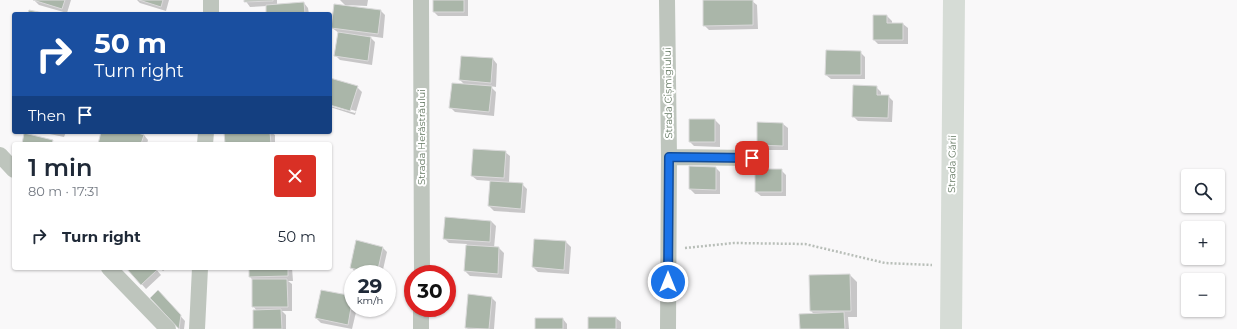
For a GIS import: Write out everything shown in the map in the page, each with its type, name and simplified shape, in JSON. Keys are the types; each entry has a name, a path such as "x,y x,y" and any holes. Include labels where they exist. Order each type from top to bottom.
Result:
{"main road":[{"name":"Strada Gării","path":"950,329 954,0"}],"street":[{"path":"211,0 211,12"},
{"name":"Strada Herăstrăului","path":"421,0 422,265"},
{"name":"Strada Cișmigiului","path":"667,0 669,157 668,329"},
{"path":"0,155 12,168"},
{"path":"669,157 752,158"},
{"path":"111,270 168,329"},
{"path":"197,329 200,270"},
{"path":"421,329 422,317"}],"path":[{"path":"668,250 734,244 805,244 885,263 950,266"}],"building":[{"path":"33,0 65,0 62,9"},
{"path":"139,0 163,0 161,7"},
{"path":"244,0 273,0 273,1 244,2"},
{"path":"433,0 464,0 464,12 433,12"},
{"path":"703,0 753,0 753,25 703,26"},
{"path":"304,2 305,12 266,12 266,5"},
{"path":"334,4 381,10 378,34 332,28"},
{"path":"873,15 887,15 887,23 903,23 903,40 873,40"},
{"path":"338,32 371,37 368,61 334,56"},
{"path":"826,50 861,51 861,75 825,75"},
{"path":"461,56 493,58 491,83 459,80"},
{"path":"332,79 358,86 350,111 332,106"},
{"path":"452,83 492,86 489,112 449,108"},
{"path":"853,85 877,86 877,95 889,95 888,118 852,117"},
{"path":"689,119 715,119 715,142 689,142"},
{"path":"757,122 783,123 783,146 757,145"},
{"path":"24,134 53,140 52,142 22,142"},
{"path":"100,134 144,135 142,142 98,142"},
{"path":"224,134 270,134 271,142 225,142"},
{"path":"473,149 506,151 504,178 471,176"},
{"path":"689,166 716,167 716,190 689,189"},
{"path":"755,169 782,169 782,192 755,192"},
{"path":"490,181 523,183 521,209 488,206"},
{"path":"445,217 491,221 490,242 443,239"},
{"path":"534,239 566,241 564,270 532,267"},
{"path":"356,240 383,247 379,265 351,265"},
{"path":"466,245 499,247 498,274 464,271"},
{"path":"128,270 157,270 141,285"},
{"path":"249,270 288,270 288,276 249,277"},
{"path":"850,274 851,311 810,311 809,275"},
{"path":"252,279 287,279 288,307 252,307"},
{"path":"158,290 181,315 179,329 150,298"},
{"path":"321,290 344,294 344,317 349,317 348,325 315,318"},
{"path":"468,294 492,297 489,329 465,328"},
{"path":"281,309 282,329 253,329 253,310"},
{"path":"844,312 845,329 800,329 799,314"},
{"path":"588,317 616,317 616,329 588,329"},
{"path":"535,318 563,318 563,329 535,329"}],"route":[{"path":"668,282 669,157 752,158"}]}
